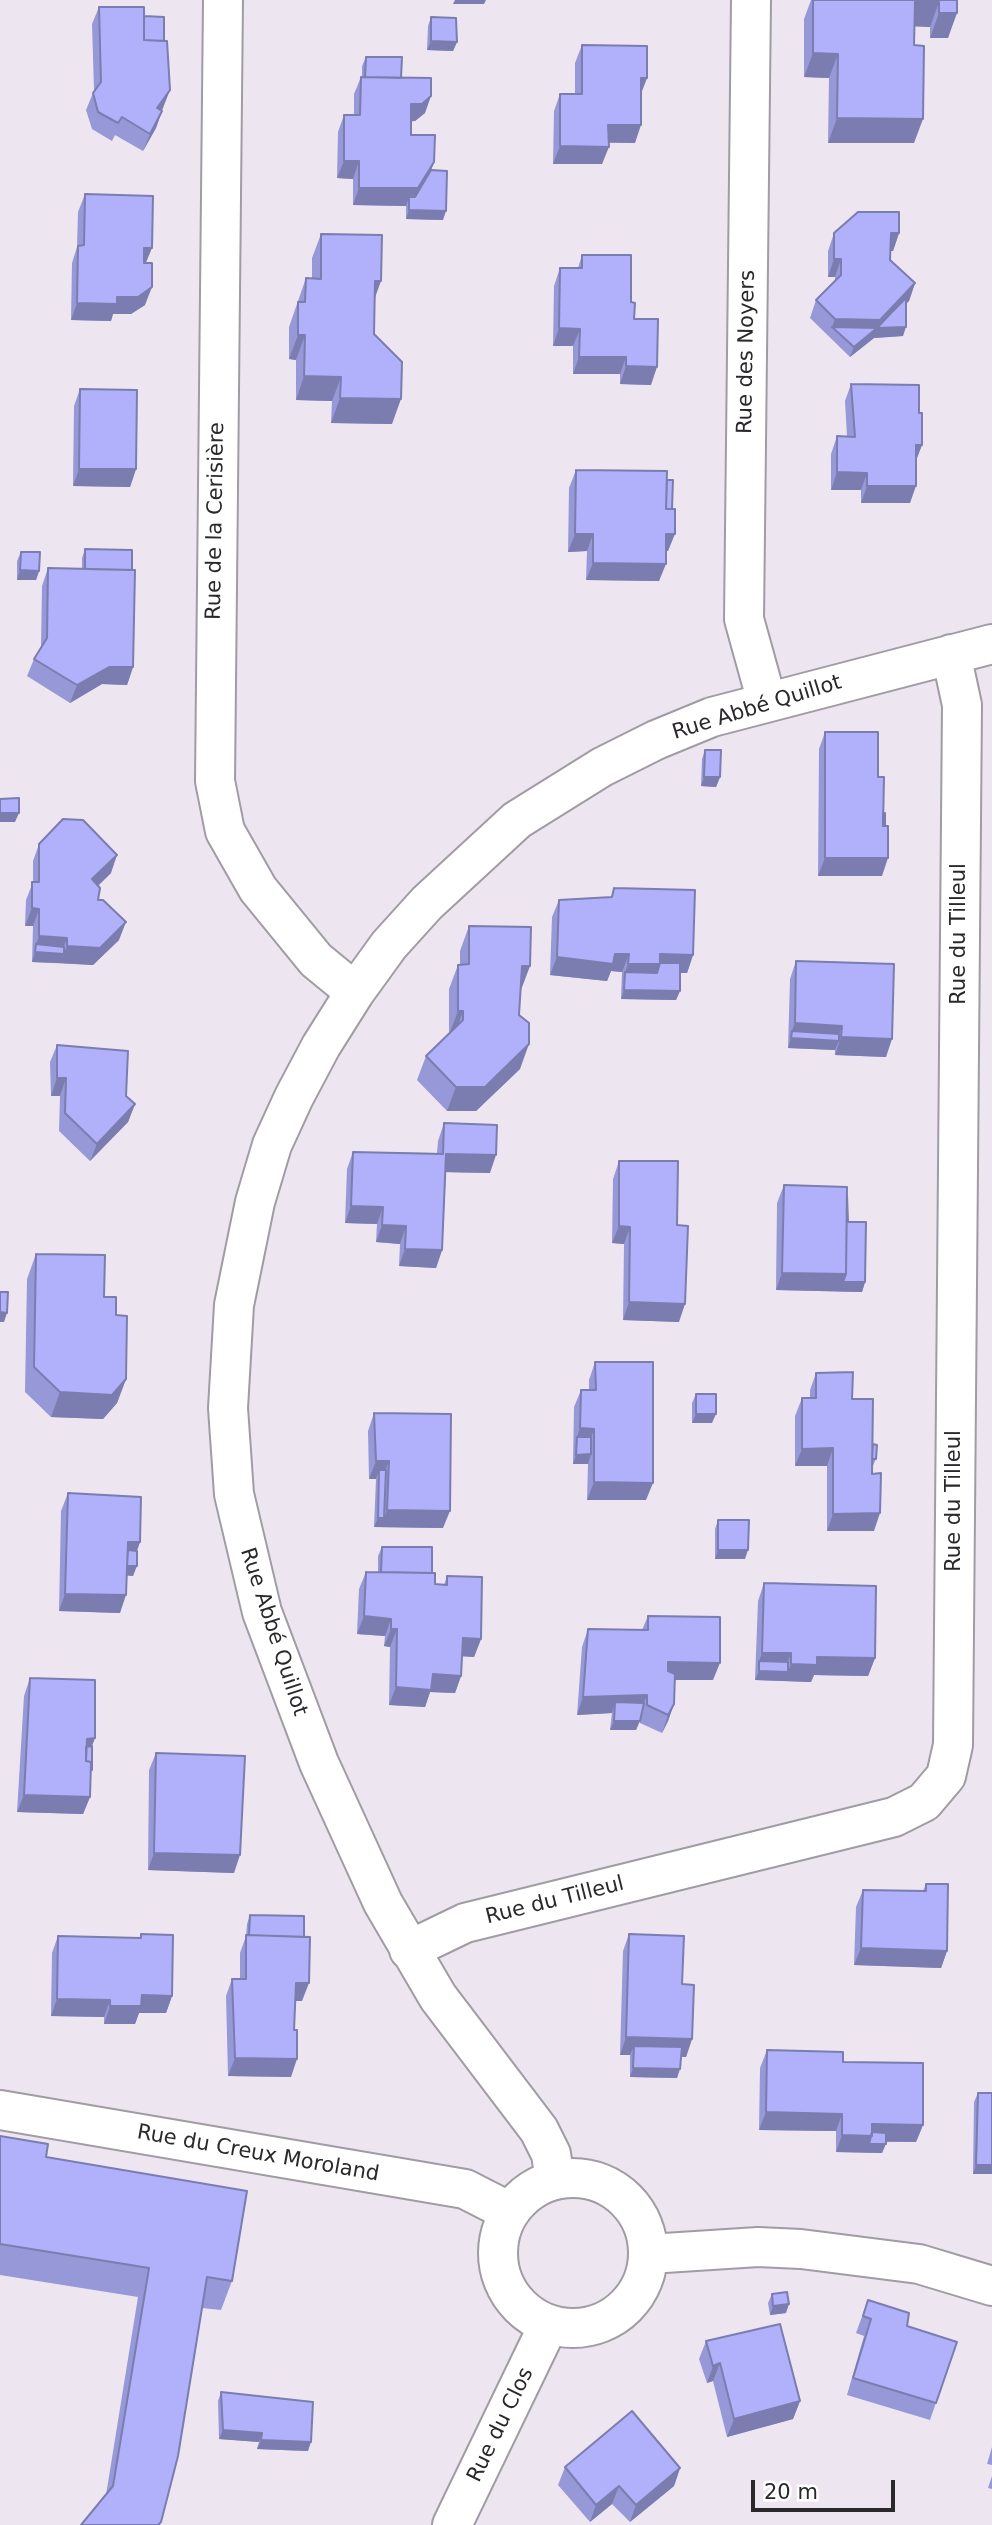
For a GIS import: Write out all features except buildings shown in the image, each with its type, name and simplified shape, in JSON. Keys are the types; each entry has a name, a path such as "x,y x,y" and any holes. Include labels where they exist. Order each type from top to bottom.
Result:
{"street":[{"name":"Rue de la Cerisière","path":"223,0 215,781 225,831 246,872 316,960 355,992"},
{"name":"Rue des Noyers","path":"751,0 744,619 767,702"},
{"name":"Rue Abbé Quillot","path":"555,2180 551,2154 539,2130 438,1997 409,1950 352,1838 290,1689 262,1612 242,1536 230,1451 229,1361 234,1305 255,1202 272,1146 294,1097 321,1046 355,992 389,945 427,903 517,820 561,790 656,740 712,718 992,644"},
{"name":"Rue du Tilleul","path":"409,1950 465,1923 894,1817 924,1802 946,1776 953,1745 962,719 951,654"},
{"name":"Rue du Creux Moroland","path":"0,2110 465,2189 510,2212"},
{"path":"555,2180 594,2181 612,2188 628,2201 639,2216 647,2235 649,2254 637,2293 624,2308 608,2320 589,2327 569,2328 549,2324 529,2313 512,2298 502,2278 498,2255 501,2233 510,2212 538,2186 555,2180"},
{"path":"649,2254 758,2247 841,2252 919,2264 992,2286"},
{"name":"Rue du Clos","path":"452,2525 549,2324"}]}
